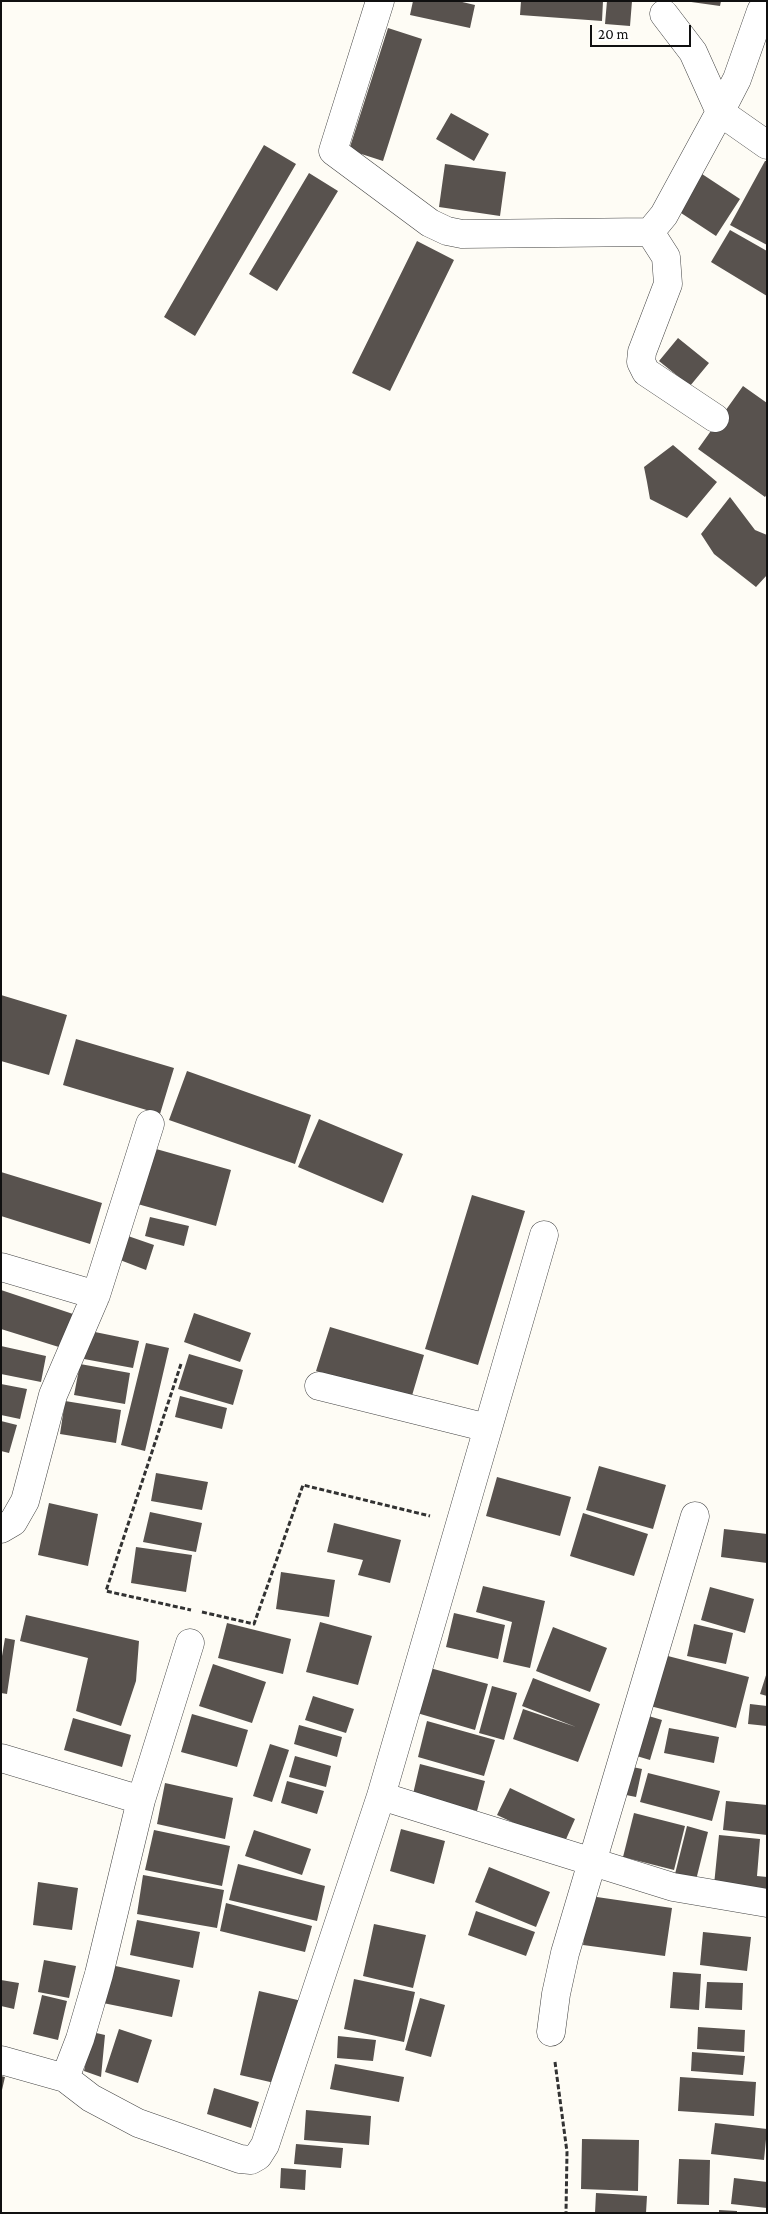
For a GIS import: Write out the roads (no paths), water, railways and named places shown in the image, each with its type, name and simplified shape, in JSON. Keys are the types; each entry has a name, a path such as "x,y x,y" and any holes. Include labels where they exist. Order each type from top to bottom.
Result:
{"street":[{"path":"380,1 333,151 410,211 447,231 462,234 650,232 664,216 720,112 737,79 761,12 767,7"},
{"path":"664,14 693,52 720,112 767,145"},
{"path":"650,232 666,257 668,284 642,352 641,362 646,372 715,418"},
{"path":"1,1528 14,1522 25,1500 53,1395 96,1295 150,1124"},
{"path":"1,2060 65,2078 91,2098 138,2123 240,2159 251,2160 258,2156 265,2145 381,1796 544,1235"},
{"path":"1,1267 96,1295"},
{"path":"319,1386 488,1428"},
{"path":"551,2032 556,1994 565,1953 695,1516"},
{"path":"65,2078 80,2039 99,1974 141,1800 190,1644"},
{"path":"1,1758 141,1800"},
{"path":"381,1796 673,1887 767,1903"}]}
